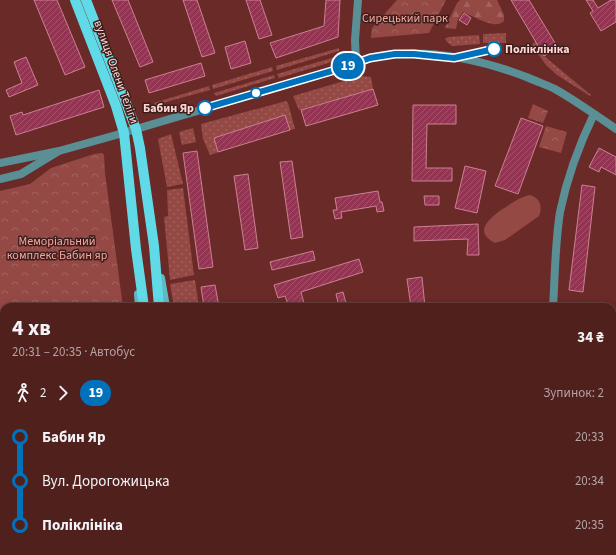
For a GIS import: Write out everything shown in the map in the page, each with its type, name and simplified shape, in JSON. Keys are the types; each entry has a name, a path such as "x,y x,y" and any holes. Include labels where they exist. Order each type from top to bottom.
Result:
{"main road":[{"name":"вулиця Олени Теліги","path":"75,0 116,106 124,133 136,249 143,303"},
{"name":"вулиця Олени Теліги","path":"86,0 136,129 154,246 165,303"},
{"name":"вулиця Олени Теліги","path":"154,246 159,303"},
{"name":"вулиця Олени Теліги","path":"136,249 139,303"}],"street":[{"path":"356,63 355,40 358,0"},
{"path":"0,164 59,151 124,133 380,56 414,54 478,62 506,69 549,86 616,129"},
{"path":"553,303 556,250 560,213 570,172 594,114"},
{"path":"0,179 21,174 59,151"}],"green space":[{"name":"Сирецький парк","path":"397,0 446,0 429,33 371,38 372,28"},
{"path":"460,0 497,0 504,15 504,21 499,24 494,24 480,20 463,12 458,19 456,29 445,28 457,3"},
{"path":"506,33 506,43 483,43 483,34"},
{"path":"479,35 480,44 452,46 445,39 448,37"},
{"path":"536,41 544,56 591,95 590,96 557,75 546,65 532,45"},
{"path":"339,48 339,51 277,70 276,66"},
{"path":"339,56 338,60 279,78 277,74"},
{"path":"272,67 273,71 213,89 212,85"},
{"path":"274,75 275,78 216,96 214,93"},
{"path":"361,76 371,77 373,89 299,110 293,96"},
{"path":"209,86 210,90 155,105 154,103"},
{"path":"286,101 288,103 295,129 290,130 285,115 214,138 219,152 210,155 203,139 201,124"},
{"path":"533,104 548,111 543,123 528,118"},
{"path":"546,126 567,132 561,153 539,147"},
{"path":"193,128 196,142 182,145 179,132"},
{"path":"171,134 183,184 167,187 158,139"},
{"name":"Меморіальний комплекс Бабин яр","path":"102,153 104,155 105,173 122,303 0,303 0,191 30,184 51,168 94,154"},
{"path":"183,188 194,275 170,280 164,217 168,216 167,190"},
{"path":"530,195 536,198 540,203 541,209 539,216 505,240 495,243 488,239 484,230 488,221 515,201"},
{"path":"195,280 198,303 173,303 170,284"}],"building":[{"path":"34,0 57,0 85,67 65,75"},
{"path":"112,0 128,0 153,62 140,67"},
{"path":"183,0 197,0 215,53 202,57"},
{"path":"246,0 260,0 272,35 259,39"},
{"path":"326,0 340,0 338,37 276,58 270,43 324,26"},
{"path":"511,0 529,0 558,48 544,56"},
{"path":"586,0 593,0 598,8 611,0 616,0 616,22 601,31 590,13 593,11"},
{"path":"464,13 471,18 467,25 459,20"},
{"path":"245,41 251,63 231,69 225,47"},
{"path":"26,57 38,85 9,97 6,90 22,83 14,62"},
{"path":"201,63 205,76 149,93 145,80"},
{"path":"373,89 378,105 306,126 301,110"},
{"path":"99,90 104,107 16,135 10,116 22,112 23,115"},
{"path":"413,105 456,105 456,124 427,124 426,168 452,168 452,181 412,181"},
{"path":"285,115 290,130 218,152 214,138"},
{"path":"521,118 543,126 518,194 495,186"},
{"path":"599,148 616,157 616,175 601,167 599,172 589,167"},
{"path":"197,151 213,267 199,269 183,153"},
{"path":"292,161 303,237 291,239 280,162"},
{"path":"465,166 486,171 477,213 455,208"},
{"path":"248,174 258,248 245,250 234,176"},
{"path":"582,185 595,187 583,292 569,290"},
{"path":"378,191 380,202 382,202 384,211 377,212 376,206 341,212 342,218 335,219 333,210 337,210 335,198"},
{"path":"424,196 439,196 439,205 425,205"},
{"path":"478,224 479,255 467,255 468,239 414,241 414,227"},
{"path":"313,251 315,260 272,270 270,262"},
{"path":"359,259 363,272 301,292 304,303 288,303 285,296 278,298 274,285"},
{"path":"422,277 425,303 410,303 407,279"},
{"path":"215,285 218,303 203,303 201,287"},
{"path":"343,292 346,303 338,303 336,294"}],"bus line":[{"name":"19","path":"205,108 342,68 370,58 395,54 431,55 454,58 494,49"}],"place":[{"name":"Поліклініка","path":"494,49"},
{"name":"Бабин Яр","path":"205,108"}]}
